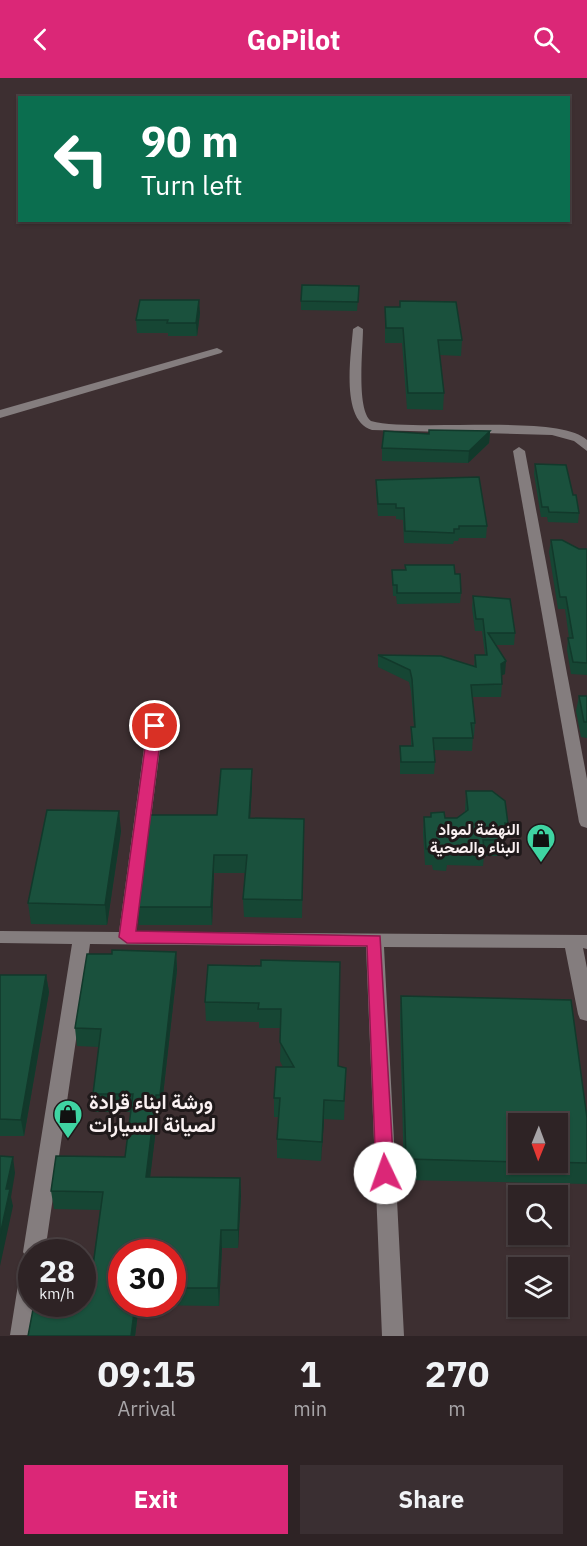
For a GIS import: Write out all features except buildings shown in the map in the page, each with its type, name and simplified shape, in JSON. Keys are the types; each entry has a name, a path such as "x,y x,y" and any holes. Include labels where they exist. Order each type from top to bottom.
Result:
{"street":[{"path":"358,329 357,379 361,416 364,422 372,426 552,432 578,438 587,447"},
{"path":"0,414 217,351"},
{"path":"519,451 587,822"},
{"path":"127,937 155,726"},
{"path":"35,1239 82,936"},
{"path":"0,937 580,942 587,1014"},
{"path":"375,940 393,1336"},
{"path":"21,1335 24,1317"}],"place":[{"name":"النهضة لمواد البناء والصحية","path":"541,864"},
{"name":"ورشة ابناء قرادة لصيانة السيارات","path":"68,1140"}],"route":[{"path":"155,726 127,937 375,940 385,1173"}]}
